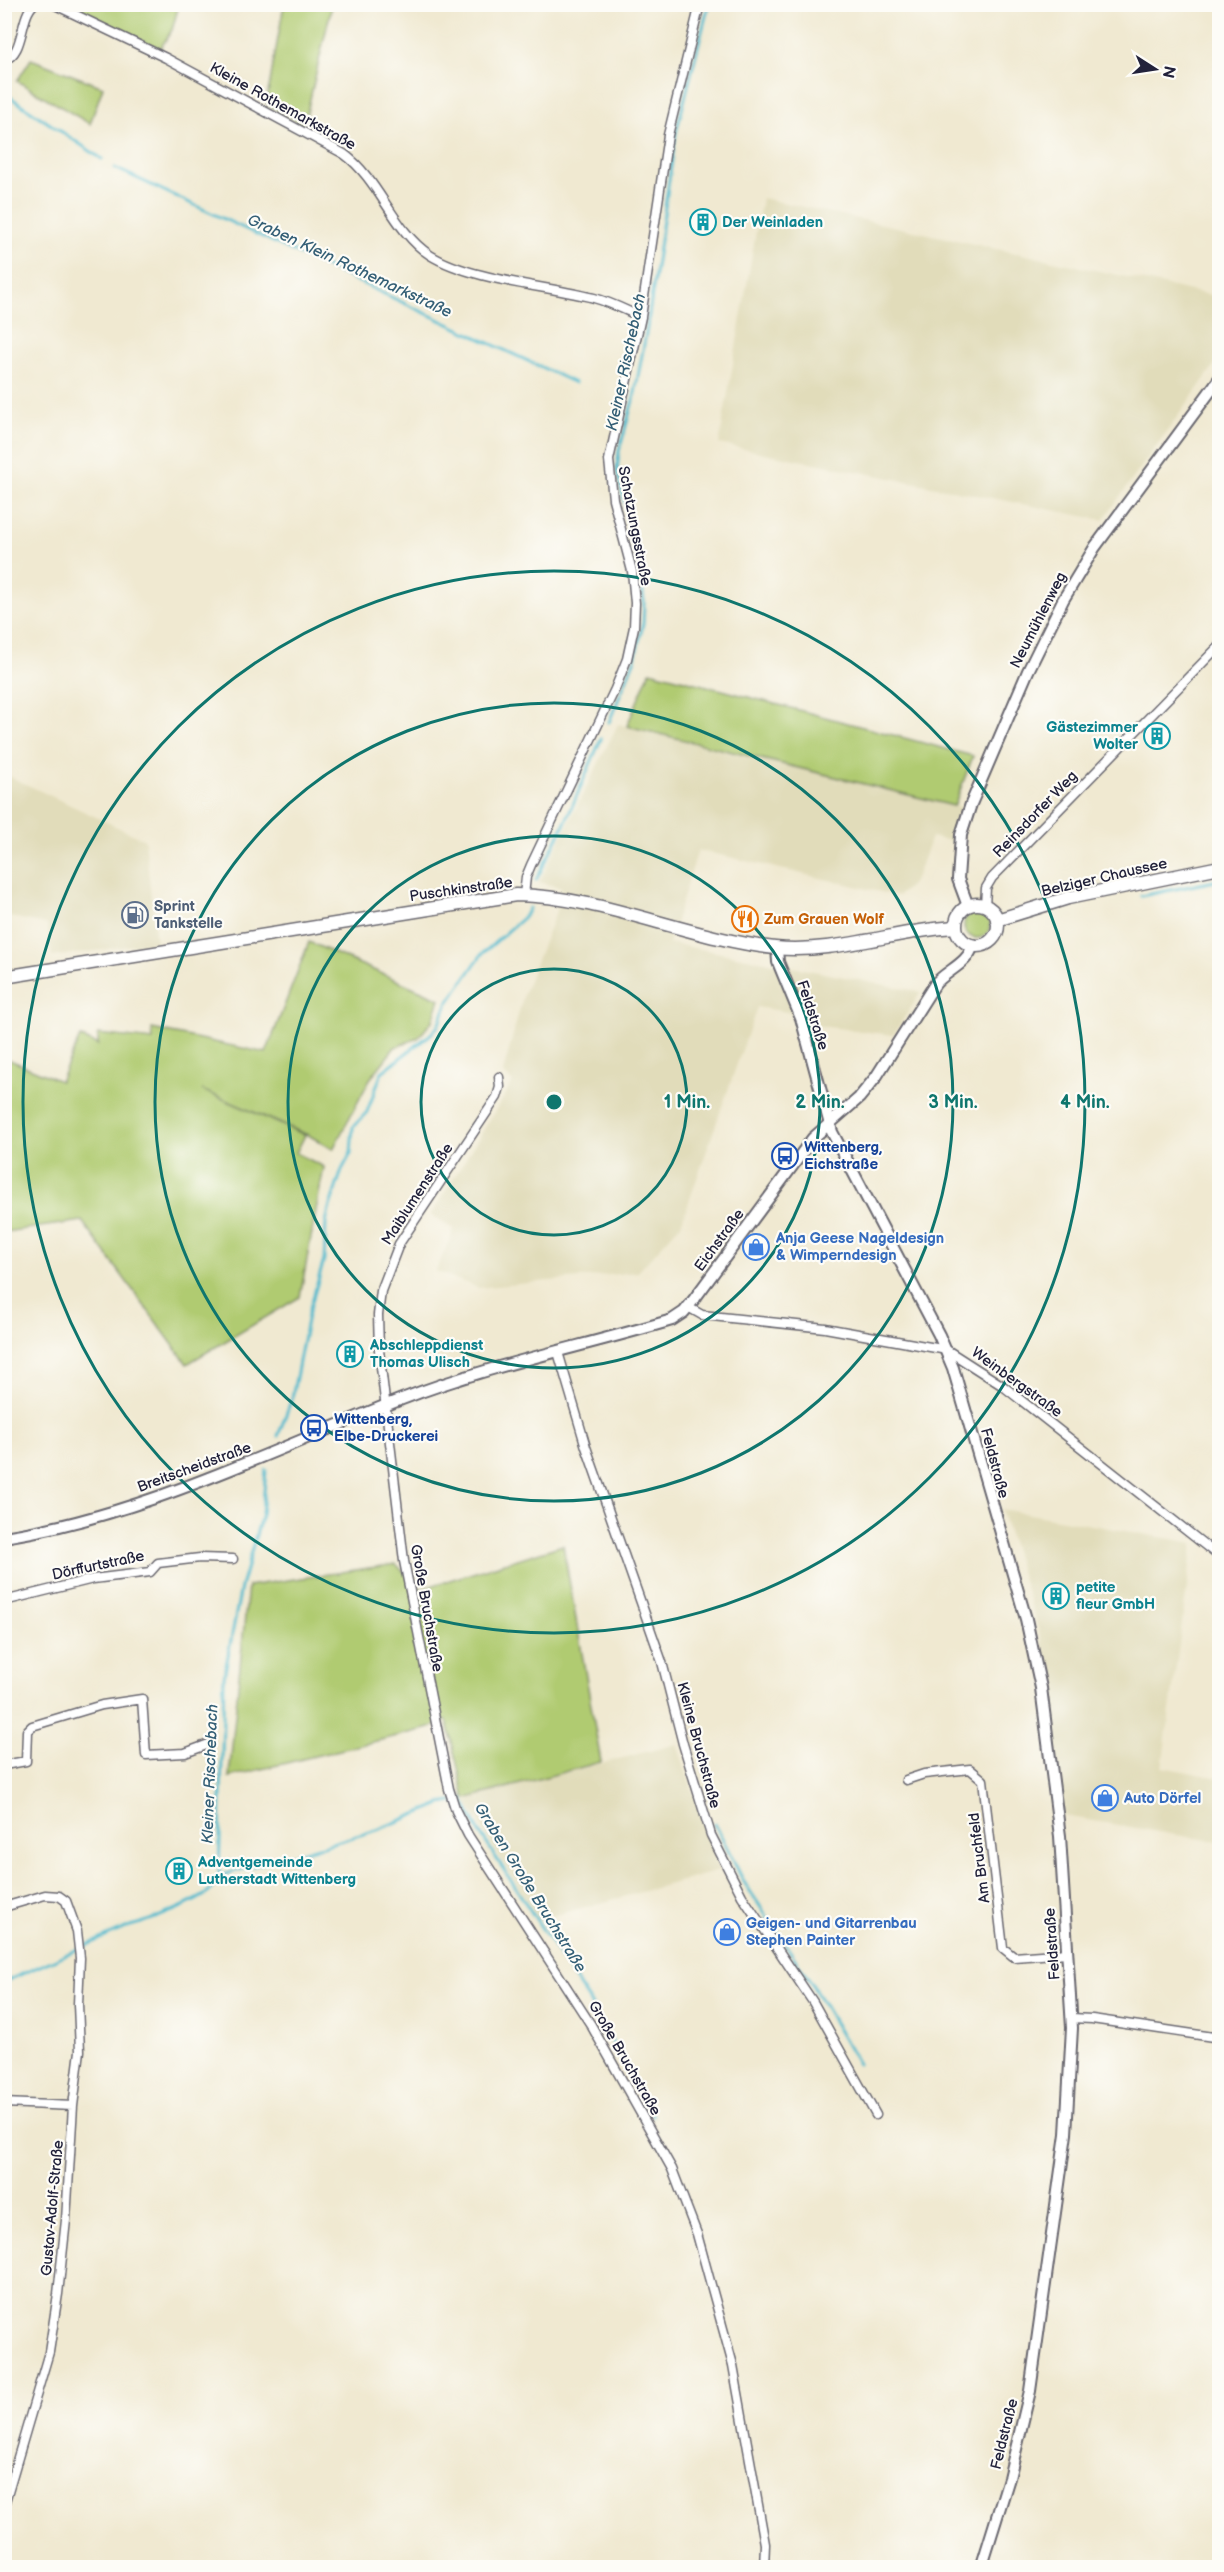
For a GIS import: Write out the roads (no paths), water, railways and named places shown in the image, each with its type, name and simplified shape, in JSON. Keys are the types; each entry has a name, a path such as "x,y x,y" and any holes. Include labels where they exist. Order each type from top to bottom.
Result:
{"main road":[{"name":"Belziger Chaussee","path":"997,920 1058,901 1220,867"},
{"name":"Puschkinstraße","path":"4,977 486,899 530,896 581,904 746,944 777,948 831,946 919,930 956,927"},
{"path":"968,906 985,906 995,914 997,920 997,931 992,940 983,945 973,945 961,939 956,927 959,915 968,906"}],"street":[{"path":"4,60 14,52 28,10 34,4"},
{"name":"Kleine Rothemarkstraße","path":"53,4 166,58 344,154 357,165 421,249 431,255 478,273 606,302 641,317"},
{"name":"Schatzungsstraße","path":"530,896 526,877 622,674 634,627 635,603 632,571 613,499 609,467 611,447 641,317 666,144 700,4"},
{"name":"Neumühlenweg","path":"968,906 959,885 958,872 959,848 966,818 1040,645 1063,600 1095,547 1220,378"},
{"name":"Reinsdorfer Weg","path":"985,906 988,883 1220,645"},
{"name":"Eichstraße","path":"387,1406 436,1387 672,1320 688,1307 809,1143 867,1089 935,984 966,959 973,945"},
{"name":"Feldstraße","path":"777,948 778,962 793,997 829,1122 947,1350 1026,1619 1039,1677 1060,1836 1071,2018 1066,2134 1030,2391 1009,2478 981,2568"},
{"name":"Maiblumenstraße","path":"387,1406 378,1330 379,1303 386,1275 399,1244 497,1097 500,1087 499,1077"},
{"name":"Weinbergstraße","path":"688,1307 702,1315 825,1328 947,1350 1003,1386 1218,1552"},
{"name":"Kleine Bruchstraße","path":"558,1352 586,1447 660,1653 698,1795 715,1844 742,1896 813,2002 876,2115"},
{"name":"Breitscheidstraße","path":"4,1537 69,1523 165,1496 387,1406"},
{"name":"Große Bruchstraße","path":"387,1406 404,1561 452,1800 476,1848 596,2034 664,2152 683,2196 700,2245 738,2388 765,2544 764,2568"},
{"name":"Dörffurtstraße","path":"4,1600 93,1579 150,1572 158,1563 200,1558 233,1559"},
{"path":"4,1765 26,1761 27,1731 32,1726 102,1705 142,1699 146,1755 185,1753 209,1744"},
{"name":"Am Bruchfeld","path":"906,1780 924,1774 970,1769 984,1780 1003,1948 1014,1957 1067,1953"},
{"name":"Gustav-Adolf-Straße","path":"4,1907 53,1895 66,1901 80,1946 78,2004 80,2051 73,2106 63,2258 49,2352 9,2478 4,2505"},
{"path":"1071,2018 1092,2019 1220,2038"},
{"path":"4,2103 73,2106"}],"waterway":[{"name":"Kleiner Rischebach","path":"609,722 635,659 643,624 644,601 638,556 617,471 619,451 635,393 647,328 676,133 709,4"},
{"path":"4,93 102,159"},
{"name":"Graben Klein Rothemarkstraße","path":"115,168 575,383"},
{"name":"Kleiner Rischebach","path":"536,880 565,823 601,739"},
{"path":"1141,896 1220,880"},
{"name":"Kleiner Rischebach","path":"278,1436 292,1398 308,1315 324,1260 329,1209 342,1170 351,1153 353,1127 367,1112 382,1072 431,1034 438,1026 447,1004 482,954 525,916 529,908"},
{"name":"Kleiner Rischebach","path":"4,1982 130,1926 183,1907 209,1892 216,1883 219,1876 224,1677 241,1587 262,1514 266,1470"},
{"name":"Graben Große Bruchstraße","path":"219,1876 377,1830 441,1804 463,1800 480,1833 588,1999 653,2116"},
{"path":"715,1824 744,1882 813,1986 858,2064"}],"place":[{"name":"Der Weinladen","path":"703,222"},
{"name":"Gästezimmer Wolter","path":"1157,736"},
{"name":"Sprint Tankstelle","path":"135,915"},
{"name":"Zum Grauen Wolf","path":"745,919"},
{"name":"Wittenberg, Eichstraße","path":"785,1156"},
{"name":"Anja Geese Nageldesign & Wimperndesign","path":"756,1247"},
{"name":"Abschleppdienst Thomas Ulisch","path":"350,1354"},
{"name":"Wittenberg, Elbe-Druckerei","path":"314,1428"},
{"name":"petite fleur GmbH","path":"1056,1596"},
{"name":"Auto Dörfel","path":"1105,1798"},
{"name":"Adventgemeinde Lutherstadt Wittenberg","path":"179,1871"},
{"name":"Geigen- und Gitarrenbau Stephen Painter","path":"727,1932"}]}
